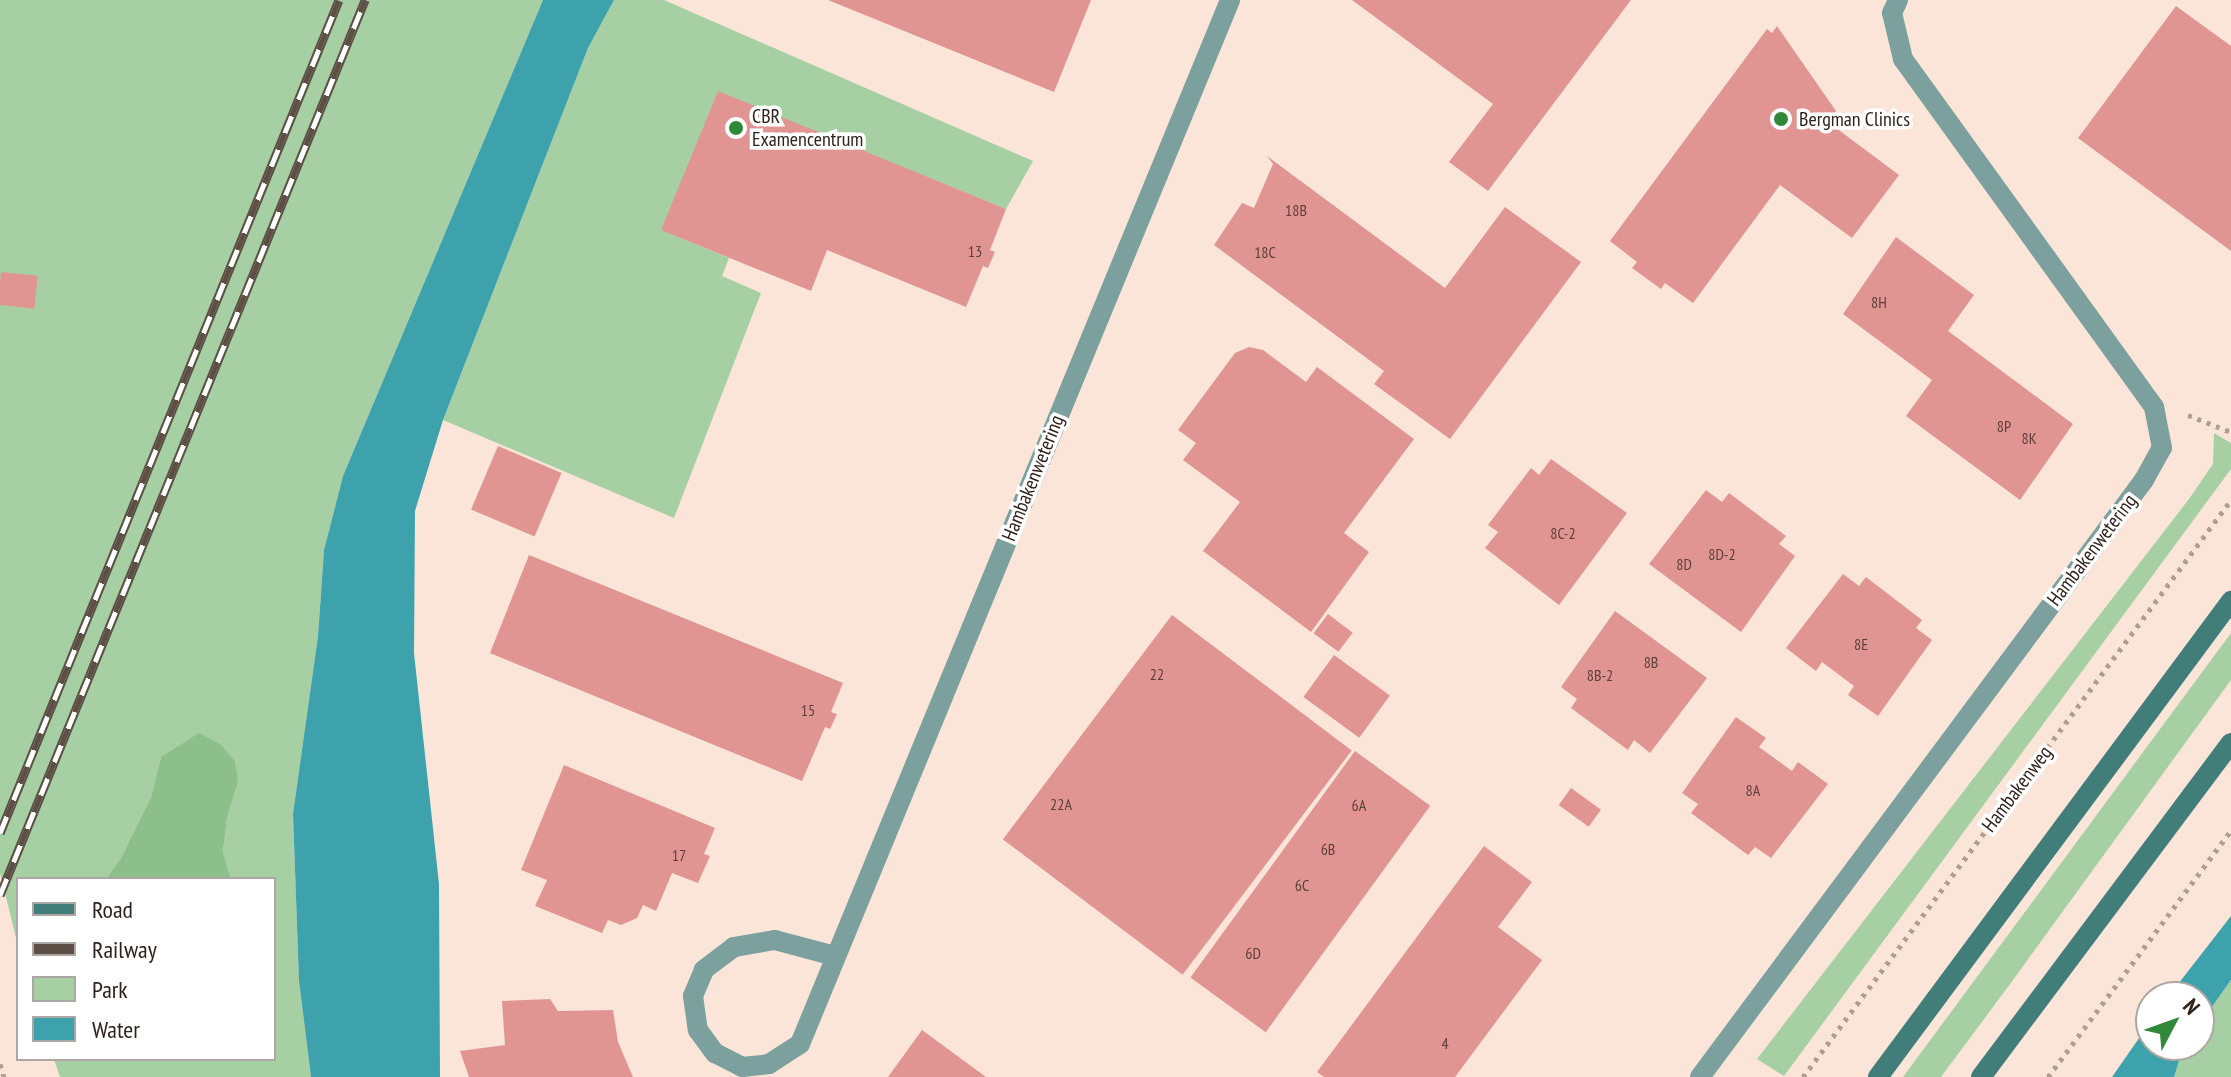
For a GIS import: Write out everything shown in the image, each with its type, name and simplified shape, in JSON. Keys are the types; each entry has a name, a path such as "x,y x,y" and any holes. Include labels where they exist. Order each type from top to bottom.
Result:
{"main road":[{"path":"1878,1077 2231,601"},
{"path":"1981,1077 2231,743"}],"street":[{"name":"Hambakenwetering","path":"835,956 775,940 734,947 704,970 693,996 698,1030 715,1053 742,1067 769,1064 800,1044 1230,0"},
{"name":"Hambakenwetering","path":"1700,1077 2144,480 2162,448 2154,407 1903,59 1892,13 1898,0"}],"path":[{"path":"2154,407 2206,419 2231,432"},
{"name":"Hambakenweg","path":"1803,1077 2231,500"},
{"path":"2048,1077 2231,831"},
{"path":"0,1064 4,1077"}],"green space":[{"path":"0,0 543,0 343,476 324,550 318,636 293,814 299,981 311,1077 60,1077 55,1061 276,1061 276,877 230,877 223,852 227,818 238,782 161,757 151,797 121,858 107,877 16,877 16,938 0,873"},
{"path":"614,0 664,0 1033,161 1006,209 718,92 662,230 729,258 722,276 761,293 674,518 443,420 588,48"},
{"path":"2214,433 2231,443 2231,469 1784,1076 1757,1059 2189,499 2213,464"},
{"path":"2231,633 2231,680 2013,980 1941,1077 1903,1077"},
{"path":"199,733 220,744 235,761 238,782 227,818 223,852 230,877 107,877 121,858 151,797 161,757"},
{"path":"2231,980 2231,1077 2174,1077 2179,1061 2215,1061 2215,1002"}],"water":[{"path":"543,0 614,0 588,48 443,420 415,511 414,653 439,884 440,1077 311,1077 299,981 293,814 318,636 324,550 343,476"},
{"path":"2231,916 2231,980 2215,1002 2215,981 2180,981"},
{"path":"2135,1044 2135,1061 2179,1061 2174,1077 2112,1077"}],"building":[{"path":"828,0 1091,0 1054,92"},
{"path":"1352,0 1631,0 1488,191 1449,162 1493,104"},
{"path":"2176,6 2231,46 2231,251 2078,138"},
{"path":"1777,26 1836,111 1828,122 1899,175 1852,238 1780,185 1693,303 1665,283 1661,289 1632,268 1637,262 1610,241 1767,29 1772,33"},
{"path":"718,91 1006,209 990,250 995,252 988,268 983,266 966,307 827,250 811,291 661,230"},
{"path":"1267,156 1445,288 1505,207 1581,262 1450,439 1374,384 1384,371 1214,245 1242,203 1254,208 1273,164"},
{"path":"1896,237 1974,295 1948,331 2073,424 2020,500 1906,416 1932,380 1843,314"},
{"path":"1,272 38,276 34,309 0,305"},
{"path":"1249,347 1263,350 1306,382 1317,367 1414,439 1344,533 1369,552 1311,632 1203,551 1240,502 1183,460 1196,443 1178,430 1235,353"},
{"path":"498,446 562,473 535,536 471,510"},
{"path":"1551,459 1627,513 1559,605 1485,548 1498,532 1488,525 1531,468 1539,475"},
{"path":"1706,490 1722,502 1729,493 1786,536 1779,544 1795,556 1741,632 1649,564"},
{"path":"529,555 843,683 831,712 837,714 830,729 825,727 802,781 490,653"},
{"path":"1843,574 1859,586 1866,577 1922,620 1916,628 1932,640 1878,716 1848,695 1854,686 1822,662 1816,671 1786,648"},
{"path":"1615,611 1707,678 1650,753 1634,740 1628,750 1571,708 1577,699 1561,687"},
{"path":"1328,614 1353,633 1338,652 1314,633"},
{"path":"1172,615 1352,750 1183,975 1003,839"},
{"path":"1334,655 1390,696 1359,738 1303,697"},
{"path":"1736,717 1766,738 1759,747 1792,771 1798,762 1828,784 1771,858 1755,847 1748,855 1691,813 1698,804 1682,793"},
{"path":"1355,751 1430,806 1266,1032 1190,978"},
{"path":"564,765 715,828 704,854 710,856 698,883 672,873 656,911 643,905 637,918 621,925 608,920 602,933 535,906 547,880 521,870"},
{"path":"1571,788 1601,810 1589,827 1559,805"},
{"path":"1484,846 1532,882 1498,927 1542,960 1455,1077 1324,1077 1317,1072"},
{"path":"550,999 558,1011 613,1010 618,1042 633,1077 469,1077 460,1051 505,1045 502,1001"},
{"path":"922,1030 986,1077 888,1077"}],"railway":[{"path":"0,833 339,0"},
{"path":"0,895 365,0"}],"place":[{"name":"Bergman Clinics","path":"1781,119"},
{"name":"CBR Examencentrum","path":"736,128"}]}
